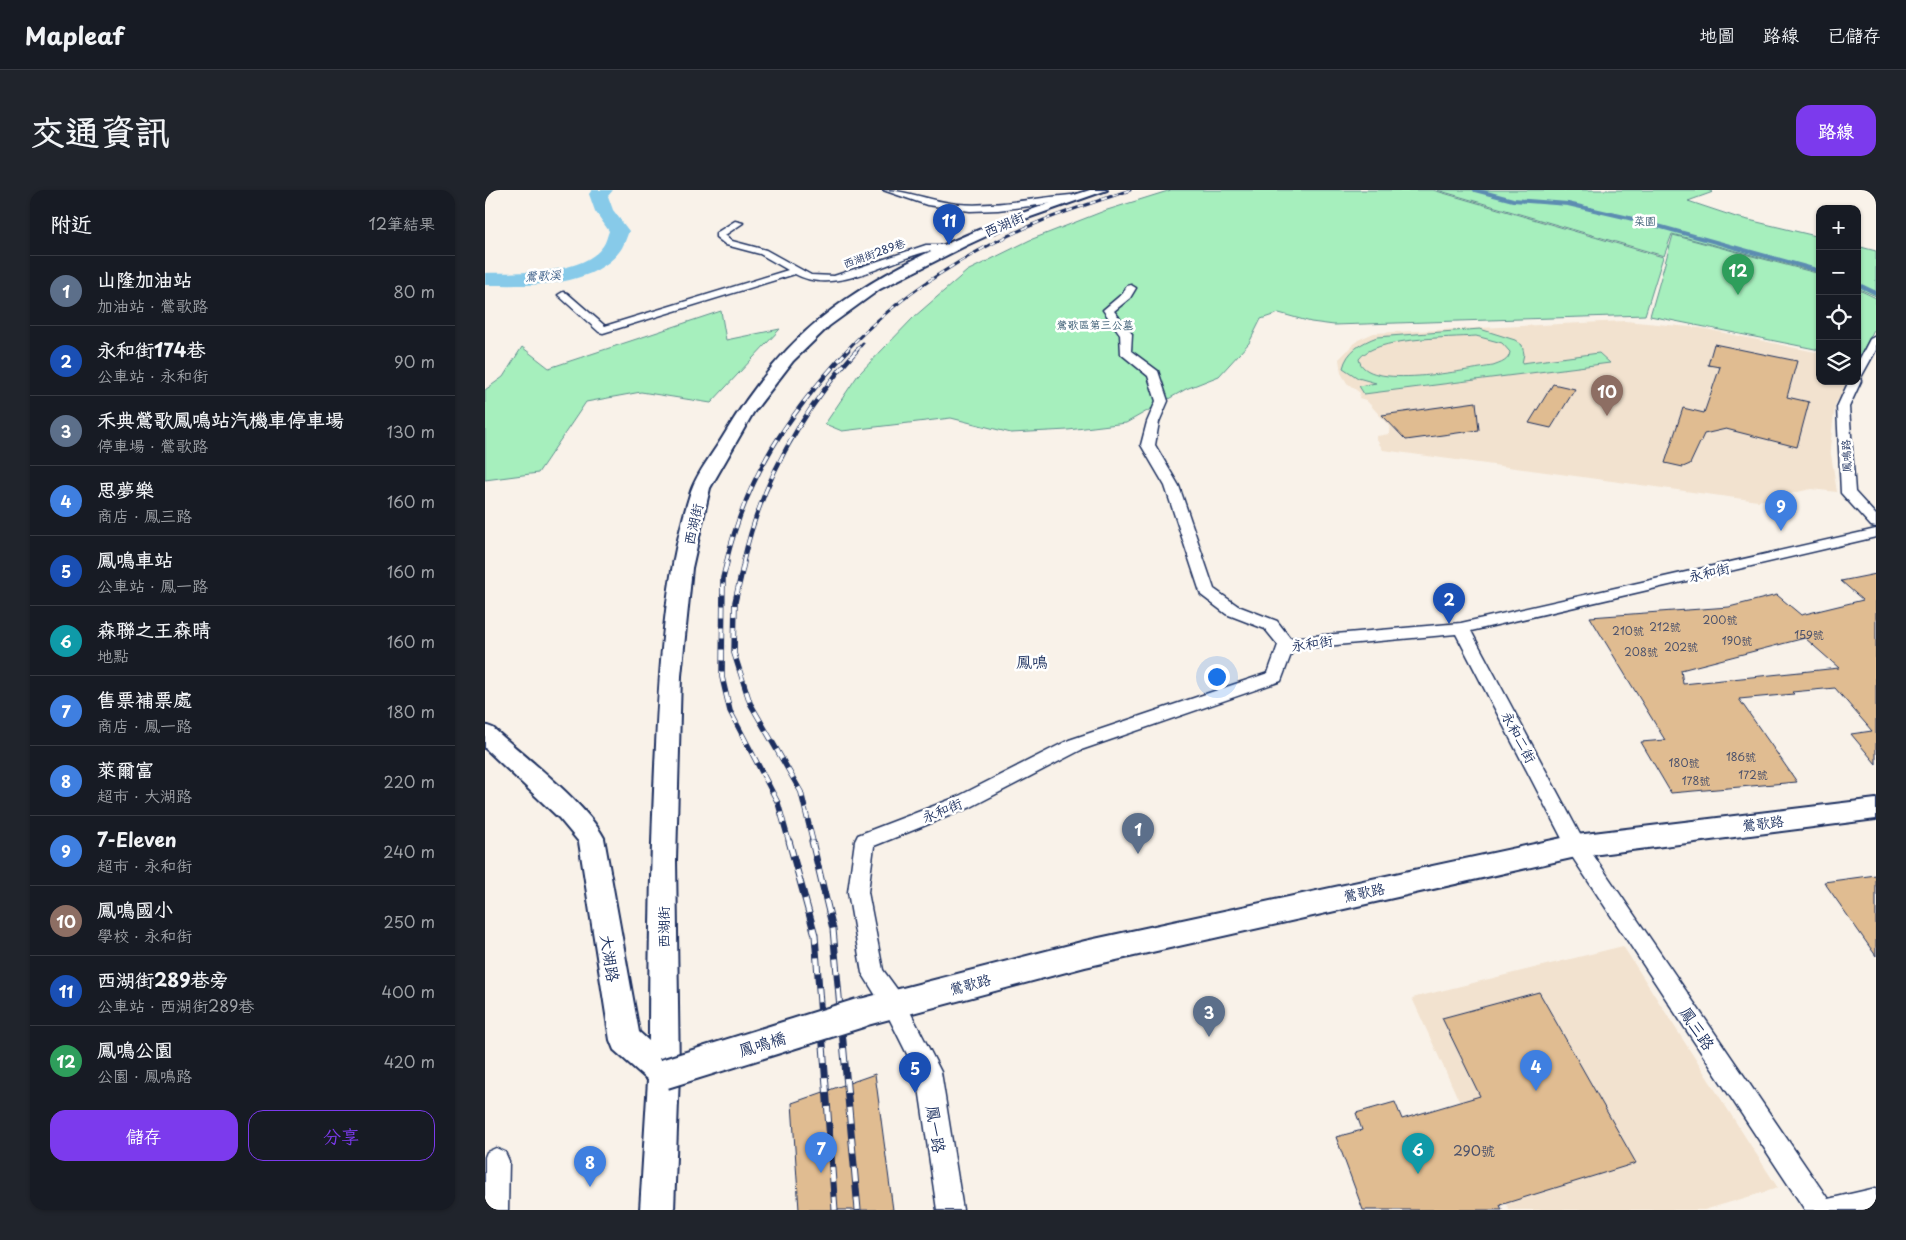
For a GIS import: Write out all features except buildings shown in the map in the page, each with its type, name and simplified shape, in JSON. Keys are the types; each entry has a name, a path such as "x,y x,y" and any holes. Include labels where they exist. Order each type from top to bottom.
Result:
{"street":[{"path":"887,190 921,201 959,207 997,207 1039,199 1071,198"},
{"name":"西湖街","path":"664,1074 663,860 670,676 683,568 701,488 746,412 788,358 824,323 875,286 950,248 1015,218 1071,198 1101,190"},
{"name":"西湖街289巷","path":"738,223 719,235 729,243 763,252 809,278 835,279 926,248 950,248"},
{"path":"563,295 603,330 796,271"},
{"path":"1131,288 1126,296 1108,310 1126,334 1125,352 1154,374 1162,400 1153,422 1148,445 1172,486 1207,591 1231,610 1271,625 1286,644"},
{"path":"1861,368 1876,339"},
{"name":"鳳鳴路","path":"1853,385 1843,406 1848,493 1876,523"},
{"name":"永和街","path":"873,973 858,892 865,841 964,802 1075,745 1275,677 1286,644 1461,628 1876,533"},
{"name":"永和二街","path":"1461,628 1577,846"},
{"name":"大湖路","path":"485,734 568,811 591,838 625,1040 664,1074"},
{"name":"鶯歌路","path":"860,1013 1085,954 1577,846 1876,809"},
{"name":"鳳三路","path":"1577,846 1819,1210"},
{"name":"鳳一路","path":"873,973 894,1004 929,1072 950,1210"},
{"name":"鳳鳴橋","path":"664,1074 860,1013"},
{"path":"657,1210 664,1074"},
{"path":"495,1210 496,1161"},
{"path":"1833,1210 1876,1201"}],"shaded area":[{"path":"1625,321 1701,328 1816,352 1816,385 1847,385 1835,405 1830,448 1837,492 1811,489 1758,501 1383,450 1377,440 1377,436 1389,434 1390,427 1366,400 1359,398 1360,393 1347,383 1341,373 1339,359 1358,340 1374,333"},
{"path":"1623,946 1778,1188 1704,1210 1509,1210 1412,998"}],"green space":[{"name":"鶯歌區第三公墓","path":"1171,190 1433,190 1663,257 1645,315 1334,325 1311,322 1279,313 1261,319 1249,343 1219,376 1186,389 1126,423 1068,430 1011,433 951,418 842,431 825,424 858,375 914,317 967,271 1030,240 1104,211"},
{"name":"菜園","path":"1437,190 1707,190 1713,192 1688,201 1736,217 1816,236 1816,272 1672,234 1664,256"},
{"path":"1673,235 1816,273 1816,349 1650,316"},
{"path":"1861,247 1876,251 1876,296 1861,290"},
{"path":"1861,291 1876,298 1876,326 1861,354"},
{"path":"721,311 726,340 780,329 711,403 641,392 586,402 538,473 485,480 485,390 503,377 522,347 549,368"},
{"path":"1480,329 1515,340 1522,345 1524,354 1522,363 1599,353 1610,363 1364,394 1359,386 1376,383 1358,378 1343,368 1351,352 1365,342 1377,337","holes":["1476,336 1502,343 1510,352 1508,358 1502,363 1441,374 1397,377 1379,374 1365,369 1359,359 1367,352 1380,346 1413,340"]}],"waterway":[{"name":"鶯歌溪","path":"485,279 543,277 564,274 583,269 600,260 612,248 619,231 604,211 598,194 604,190"},
{"path":"1475,190 1513,200 1568,204 1629,218 1816,270"},
{"path":"1861,286 1876,293"}],"railway":[{"path":"846,351 867,330 913,292 964,259 1044,220 1130,190"},
{"path":"856,351 863,343"},
{"path":"726,563 745,502 772,448 806,399 848,350"},
{"path":"743,563 761,504 772,476 786,449 818,398 857,350"},
{"path":"727,562 723,578 722,677 730,711 778,803 789,842"},
{"path":"744,562 735,602 734,653 750,703 801,792 813,842"},
{"path":"789,841 815,935 835,1210"},
{"path":"812,841 833,929 858,1210"}],"place":[{"name":"西湖街289巷旁","path":"949,245"},
{"name":"鳳鳴公園","path":"1738,295"},
{"name":"鳳鳴國小","path":"1607,416"},
{"name":"7-Eleven","path":"1781,531"},
{"name":"永和街174巷","path":"1449,624"},
{"name":"山隆加油站","path":"1138,854"},
{"name":"禾典鶯歌鳳鳴站汽機車停車場","path":"1209,1037"},
{"name":"思夢樂","path":"1536,1091"},
{"name":"鳳鳴車站","path":"915,1093"},
{"name":"售票補票處","path":"821,1173"},
{"name":"森聯之王森晴","path":"1418,1174"},
{"name":"萊爾富","path":"590,1187"}],"district":[{"name":"鳳鳴","path":"1032,661"}]}
